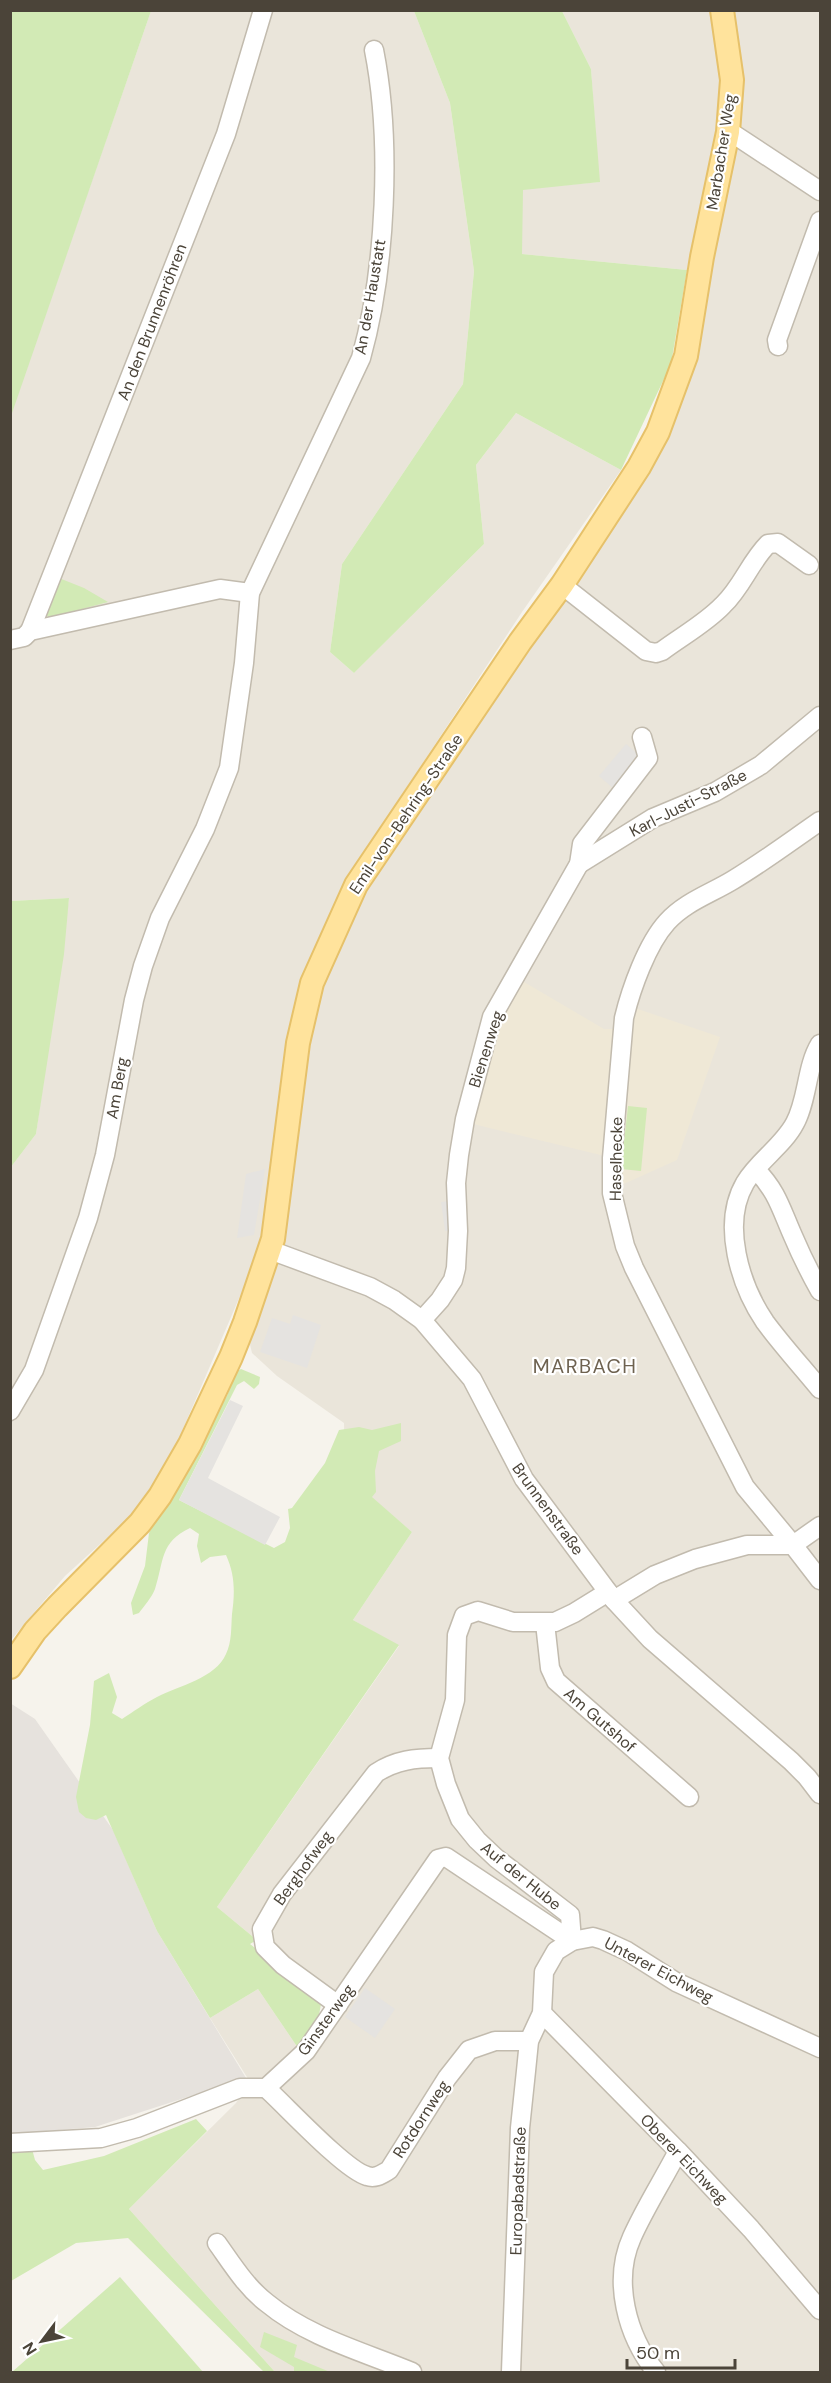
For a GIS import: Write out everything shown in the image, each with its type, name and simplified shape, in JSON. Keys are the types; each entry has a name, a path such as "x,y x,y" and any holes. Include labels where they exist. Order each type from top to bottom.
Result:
{"main road":[{"name":"Marbacher Weg","path":"702,257 728,132 732,80 722,10"},
{"name":"Emil-von-Behring-Straße","path":"10,1667 35,1631 82,1579 140,1522 171,1479 231,1357 270,1250 276,1222 298,1042 320,960 359,879 562,585 639,467 658,432 686,356 702,257"}],"street":[{"name":"An den Brunnenröhren","path":"30,631 226,134 263,10"},
{"name":"An der Haustatt","path":"229,768 244,663 250,593 361,358 365,342 375,287 382,221 381,86 374,50"},
{"path":"728,132 820,191"},
{"path":"778,346 777,340 820,221"},
{"path":"562,585 646,651 656,653 662,651 723,606 743,581 761,550 768,544 778,543 809,565"},
{"path":"10,640 24,637 30,631 220,589 250,593"},
{"name":"Karl-Justi-Straße","path":"579,864 653,818 715,792 761,765 820,716"},
{"name":"Bienenweg","path":"422,1320 440,1300 453,1280 456,1268 458,1231 456,1183 459,1155 465,1119 492,1017 579,864 582,844 648,758 642,737"},
{"name":"Am Berg","path":"10,1411 34,1370 88,1218 105,1155 134,1000 146,956 160,918 205,829 229,768"},
{"name":"Haselhecke","path":"820,821 731,881 686,905 667,922 654,940 628,999 624,1018 612,1158 612,1193 625,1246 675,1353 745,1487 820,1580"},
{"path":"820,1044 795,1123 746,1182 736,1212 734,1229 735,1245 750,1294 765,1321 820,1389"},
{"path":"756,1170 770,1184 781,1204 792,1234 820,1291"},
{"name":"Brunnenstraße","path":"270,1250 369,1287 394,1300 422,1320 472,1379 524,1479 611,1596 650,1639 807,1777 820,1794"},
{"path":"439,1758 455,1700 457,1635 464,1616 478,1611 513,1622 555,1622 655,1575 695,1559 747,1545 793,1545 820,1526"},
{"name":"Am Gutshof","path":"545,1623 550,1668 556,1680 689,1797"},
{"name":"Berghofweg","path":"338,2005 283,1965 265,1947 262,1929 295,1875 376,1773 390,1764 414,1758 439,1758"},
{"name":"Auf der Hube","path":"439,1758 446,1784 460,1819 496,1858 570,1915 572,1941"},
{"name":"Ginsterweg","path":"266,2088 306,2052 438,1859 446,1857 572,1941"},
{"name":"Unterer Eichweg","path":"572,1941 593,1937 603,1940 627,1951 676,1982 820,2048"},
{"path":"542,2013 544,1972 556,1951 572,1941"},
{"name":"Europabadstraße","path":"510,2373 520,2128 529,2041 542,2013"},
{"name":"Oberer Eichweg","path":"542,2013 678,2151 758,2237 820,2310"},
{"name":"Rotdornweg","path":"266,2088 348,2163 366,2176 373,2177 389,2170 447,2078 469,2050 495,2041 529,2041"},
{"path":"10,2143 110,2136 137,2128 240,2088 266,2088"},
{"path":"656,2373 638,2345 628,2320 622,2282 624,2261 631,2238 678,2151"},
{"path":"217,2242 240,2275 259,2295 294,2324 412,2373"}],"shaded area":[{"path":"151,11 414,11 450,103 474,271 463,384 342,564 330,652 354,673 484,544 476,465 516,413 621,470 522,612 344,883 305,977 261,1247 168,1464 142,1503 65,1576 11,1640 11,1167 36,1134 69,898 11,901 10,416"},
{"path":"562,11 712,11 720,60 720,121 687,270 522,254 522,189 599,182 591,69"},
{"path":"731,11 820,11 820,185 738,124"},
{"path":"738,144 820,198 820,2372 275,2372 129,2209 236,2103 250,2082 210,2018 258,1989 298,2048 310,2061 348,2005 257,1940 217,1907 399,1646 353,1620 412,1532 345,1475 344,1423 277,1376 252,1353 248,1336 307,1044 335,936 688,379"},
{"path":"626,744 640,756 613,788 599,776"},
{"path":"519,979 604,1029 629,1029 632,1007 720,1037 677,1160 617,1187 617,1159 469,1123 487,1050"},
{"path":"265,1169 254,1235 237,1238 246,1174"},
{"path":"451,1201 454,1230 445,1231 441,1202"},
{"path":"293,1315 321,1325 307,1368 260,1352 272,1318 290,1324"},
{"path":"230,1400 243,1406 208,1478 280,1517 265,1545 179,1500"},
{"path":"10,1703 35,1719 113,1830 157,1931 246,2078 95,2127 11,2134"},
{"path":"365,1988 395,2009 375,2038 345,2017"}],"green space":[{"path":"10,11 151,11 11,416"},
{"path":"414,11 562,11 591,69 600,182 523,190 522,254 687,270 671,364 621,470 516,413 476,465 484,544 354,673 330,652 342,564 463,384 474,271 450,103"},
{"path":"59,578 84,588 108,602 49,618 45,613"},
{"path":"69,898 64,954 36,1134 11,1167 11,901"},
{"path":"628,1106 647,1108 641,1171 621,1169"},
{"path":"241,1369 260,1377 259,1384 254,1389 244,1381 237,1385 179,1500 274,1548 285,1542 290,1528 288,1509 292,1508 325,1463 339,1430 359,1427 372,1430 401,1423 401,1441 379,1451 375,1471 376,1492 372,1497 412,1532 353,1620 399,1645 217,1907 257,1940 250,1944 306,1988 321,2004 319,2015 298,2048 258,1989 210,2018 157,1931 106,1815 96,1820 86,1818 79,1812 76,1797 90,1725 94,1681 109,1673 117,1697 112,1713 122,1719 157,1697 205,1675 221,1662 228,1649 234,1591 229,1562 226,1555 210,1557 201,1563 197,1546 199,1534 190,1528 180,1533 168,1546 155,1589 139,1613 133,1615 131,1603 145,1566 149,1533 227,1396 236,1372"},
{"path":"196,2119 207,2131 129,2209 275,2372 264,2372 128,2238 76,2243 11,2281 11,2153 32,2149 35,2160 43,2170 104,2156"},
{"path":"120,2277 203,2372 12,2372"},
{"path":"264,2332 297,2345 294,2357 330,2372 294,2372 294,2367 260,2347"}],"district":[{"name":"MARBACH","path":"585,1366"}]}
